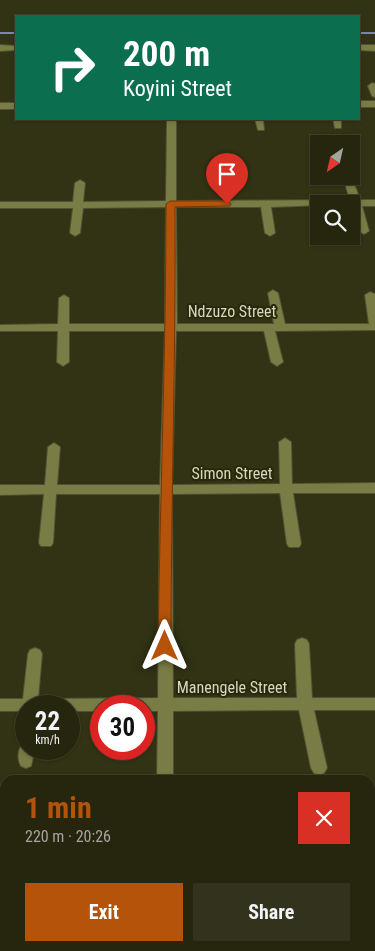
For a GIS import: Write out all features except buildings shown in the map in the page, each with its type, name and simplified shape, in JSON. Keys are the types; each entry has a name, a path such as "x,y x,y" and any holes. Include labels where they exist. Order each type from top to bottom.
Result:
{"street":[{"path":"0,48 15,48"},
{"path":"360,48 375,48"},
{"path":"360,104 375,104"},
{"path":"0,106 15,106"},
{"path":"165,775 166,490 171,327 171,120"},
{"path":"76,233 80,184"},
{"path":"265,203 270,232"},
{"path":"0,204 310,203"},
{"path":"360,203 375,203"},
{"path":"360,220 364,232"},
{"path":"273,293 277,362"},
{"path":"370,295 375,325"},
{"path":"63,362 64,298"},
{"name":"Ndzuzo Street","path":"0,328 375,325"},
{"path":"285,442 286,489 294,544"},
{"path":"46,543 54,447"},
{"name":"Simon Street","path":"0,490 375,488"},
{"path":"302,644 305,704 320,768"},
{"path":"31,695 35,654"},
{"name":"Manengele Street","path":"80,706 375,704"},
{"name":"Manengele Street","path":"0,706 15,706"}],"waterway":[{"path":"0,33 15,33"},
{"path":"360,33 375,33"}],"route":[{"path":"165,646 166,490 171,327 170,204 227,204"}]}
